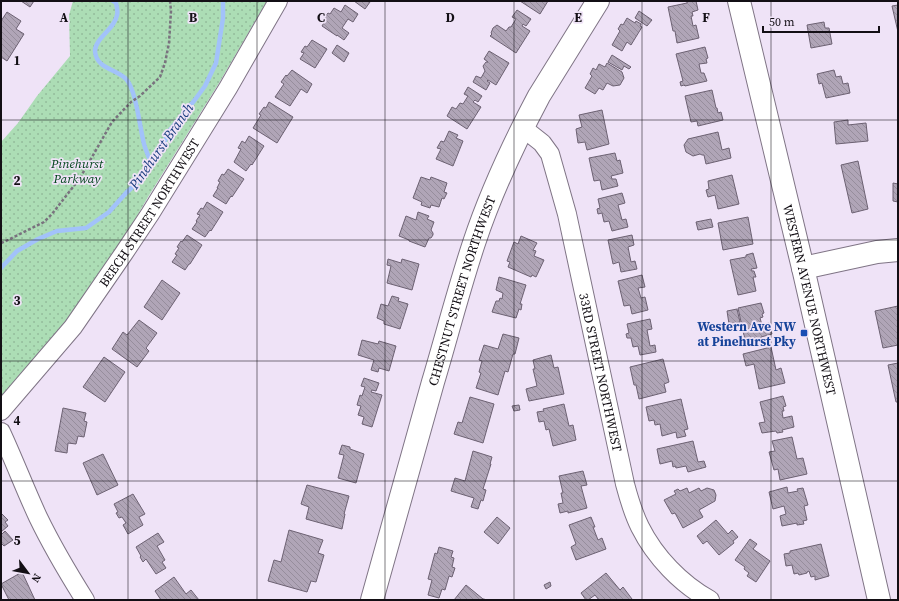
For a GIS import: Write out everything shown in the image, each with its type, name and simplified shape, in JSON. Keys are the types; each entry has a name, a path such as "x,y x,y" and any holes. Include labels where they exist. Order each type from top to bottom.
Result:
{"street":[{"name":"BEECH STREET NORTHWEST","path":"1,412 73,327 124,253 228,88 278,1"},
{"name":"CHESTNUT STREET NORTHWEST","path":"372,600 474,242 496,185 523,128 540,96 598,1"},
{"name":"WESTERN AVENUE NORTHWEST","path":"739,1 804,268 879,600"},
{"name":"33RD STREET NORTHWEST","path":"523,128 542,144 550,154 567,214 630,504 641,528 654,550 686,584 710,600"},
{"path":"804,268 877,252 898,250"},
{"path":"1,432 38,517 66,570 85,600"}],"path":[{"path":"1,243 44,222 52,214 80,178 112,122 131,102 140,96 160,77 165,63 169,43 171,11 170,1"}],"green space":[{"name":"Pinehurst Parkway","path":"73,1 267,1 219,83 87,298 1,403 1,142 18,123 37,96 70,56 69,15"}],"building":[{"path":"21,1 34,1 30,7"},
{"path":"354,1 369,1 370,2 365,9"},
{"path":"520,1 548,1 540,14"},
{"path":"689,1 696,1 698,10 692,12 693,16 691,16 693,26 696,25 699,38 677,43 668,7 687,3"},
{"path":"345,5 358,14 353,22 348,19 342,28 349,33 344,40 322,26 325,21 323,19 328,13 330,14 334,8 341,12"},
{"path":"898,5 898,32 892,6"},
{"path":"517,10 531,19 526,26 523,24 522,26 530,31 516,53 490,36 493,28 497,25 506,31 509,27 511,27 516,19 512,17"},
{"path":"639,11 652,20 647,26 635,18"},
{"path":"7,12 21,21 16,29 24,34 7,61 1,57 1,21"},
{"path":"627,18 635,23 636,21 641,24 640,26 642,27 631,45 627,42 622,51 612,45 620,31 618,29 621,24 623,25"},
{"path":"824,22 825,28 829,28 832,44 811,48 807,25"},
{"path":"312,40 327,49 315,68 300,59 304,53 301,52"},
{"path":"337,45 349,53 344,62 332,53"},
{"path":"705,47 708,58 706,59 707,63 699,64 701,73 704,73 707,81 681,86 680,82 683,81 676,54"},
{"path":"489,51 509,63 496,85 488,80 487,81 490,83 486,90 473,82 476,76 481,78 485,71 483,66 486,62 488,62 484,59"},
{"path":"612,55 631,67 629,69 624,66 622,70 608,62"},
{"path":"607,63 622,72 624,78 620,85 613,86 607,83 603,90 599,88 595,94 585,88 592,76 590,74 593,68 596,70 599,64 605,67"},
{"path":"292,70 312,84 307,93 301,89 290,106 275,97 284,84 281,82"},
{"path":"834,70 836,77 841,76 843,84 848,83 850,93 826,98 822,83 819,84 817,74"},
{"path":"468,87 482,96 478,102 475,100 473,102 481,107 467,129 447,116 452,107 456,109 460,103 463,104 468,96 464,94"},
{"path":"712,90 716,108 718,113 721,112 723,120 698,126 697,121 691,122 685,96"},
{"path":"269,102 293,117 277,143 253,128 261,115 259,114 264,107 266,108"},
{"path":"602,110 609,144 587,150 585,142 578,143 576,129 582,127 579,115"},
{"path":"848,120 848,125 866,123 868,141 836,144 834,122"},
{"path":"449,131 458,135 456,138 463,141 453,166 436,159 441,149 437,148 441,141 444,142"},
{"path":"718,132 722,150 729,148 731,158 706,164 704,155 700,154 693,156 686,152 684,145 688,139"},
{"path":"249,136 264,146 252,165 251,164 246,171 234,162 241,149 238,148 242,141 245,143"},
{"path":"615,153 617,161 620,160 623,173 611,176 612,179 616,179 618,186 602,190 600,180 594,181 589,158"},
{"path":"858,161 868,209 852,213 841,165"},
{"path":"228,169 244,179 226,204 213,196 220,182 218,181 222,174 224,175"},
{"path":"732,175 739,204 718,209 715,195 708,197 706,190 709,189 708,181"},
{"path":"421,177 430,180 431,177 447,183 444,192 447,193 444,199 442,198 439,207 431,205 430,208 421,205 422,202 413,198"},
{"path":"893,183 898,184 898,202 893,201"},
{"path":"622,193 625,203 618,205 622,220 626,219 628,227 612,231 609,221 604,222 602,213 598,214 597,209 600,208 598,199"},
{"path":"207,202 223,212 211,231 210,230 205,237 192,229 200,215 197,214 201,208 203,209"},
{"path":"418,212 429,216 427,219 434,222 431,230 433,235 429,238 425,247 399,236 406,216 416,220"},
{"path":"748,217 753,244 723,250 718,223"},
{"path":"711,219 713,227 698,230 696,222"},
{"path":"187,235 202,245 185,270 172,262 177,255 175,254 179,248 177,247"},
{"path":"632,235 634,245 628,247 631,262 635,261 637,269 621,272 619,262 613,264 608,240"},
{"path":"521,236 537,243 533,250 536,251 534,256 544,260 536,277 532,275 531,277 508,267 510,262 507,261 514,242 518,244"},
{"path":"753,253 757,268 751,269 754,271 756,277 753,277 756,291 738,295 730,260 746,257 746,255"},
{"path":"388,259 401,263 402,259 419,264 412,290 387,283 391,266 387,265"},
{"path":"642,275 645,287 638,288 641,298 645,297 648,310 632,314 630,305 624,306 618,281"},
{"path":"499,277 526,285 520,304 522,304 521,310 519,309 516,318 492,312 496,301 499,301 500,298 502,299 503,293 496,290"},
{"path":"162,280 180,293 162,320 144,307"},
{"path":"392,296 399,298 398,301 408,304 400,329 384,324 384,321 377,318 381,304 388,306"},
{"path":"761,303 764,313 762,314 763,317 760,318 762,325 769,323 772,334 761,337 761,339 755,340 755,338 745,340 738,308"},
{"path":"898,306 898,345 883,348 875,311"},
{"path":"737,309 740,322 729,324 727,311"},
{"path":"650,319 652,329 647,330 650,346 655,345 656,352 640,355 638,346 633,347 631,338 627,338 626,334 629,333 627,324"},
{"path":"139,320 157,333 146,348 149,351 137,367 112,349 123,332 127,335"},
{"path":"503,334 519,338 515,354 513,354 508,372 505,371 498,395 476,388 481,373 479,372 482,361 479,360 484,345 498,349"},
{"path":"362,340 378,344 379,341 396,346 389,371 379,368 378,372 371,370 374,360 358,355"},
{"path":"771,347 776,370 781,368 785,383 759,389 754,364 746,366 743,354"},
{"path":"551,355 554,368 558,367 564,394 529,401 526,389 537,386 533,369 535,369 533,360"},
{"path":"104,357 125,372 105,402 83,387"},
{"path":"663,359 669,382 664,384 666,392 639,399 630,367"},
{"path":"898,363 898,402 896,402 888,365"},
{"path":"364,378 379,383 376,391 372,390 371,392 382,395 372,427 362,424 364,417 358,415 361,406 357,405 360,395 362,396 365,387 361,386"},
{"path":"783,396 786,406 783,407 784,411 782,411 783,418 792,416 794,427 782,430 783,432 777,433 776,431 762,433 759,423 765,422 760,402"},
{"path":"470,397 494,404 483,443 454,434 458,422 462,423"},
{"path":"681,399 688,429 684,430 686,436 677,438 676,432 662,436 660,424 655,425 654,420 649,421 646,407"},
{"path":"564,404 569,426 573,425 576,440 553,446 549,429 546,430 544,421 539,422 537,412"},
{"path":"519,405 520,410 514,411 512,406"},
{"path":"63,408 86,413 84,421 87,422 84,437 78,436 76,444 68,443 67,453 55,451"},
{"path":"792,437 797,459 803,458 807,474 780,480 778,469 774,470 769,452 775,451 772,441"},
{"path":"693,441 698,462 704,461 706,467 688,472 686,466 676,468 675,466 673,467 672,461 660,464 657,449"},
{"path":"342,445 364,454 356,483 338,478 344,455 339,454"},
{"path":"473,451 492,457 483,489 486,490 483,501 481,500 478,509 471,507 474,498 451,491 455,478 465,481"},
{"path":"103,454 118,485 97,495 83,463"},
{"path":"583,471 587,485 581,486 587,508 568,513 568,511 560,513 558,504 563,503 561,493 563,493 559,476"},
{"path":"307,485 349,496 342,529 306,519 309,507 301,504"},
{"path":"787,487 788,493 798,491 797,489 803,488 808,505 804,506 807,520 803,521 804,524 797,525 797,523 782,526 780,516 786,514 784,506 773,509 769,492"},
{"path":"687,488 689,493 699,488 701,491 707,488 714,490 716,495 715,501 699,510 703,517 683,528 675,513 672,514 664,500 676,494 674,491 678,489 680,491"},
{"path":"133,494 145,514 139,517 143,525 128,534 123,525 126,523 122,517 119,518 114,504"},
{"path":"1,513 8,520 5,522 8,526 1,532"},
{"path":"497,517 510,528 498,544 484,532"},
{"path":"591,517 598,540 602,538 606,549 576,560 571,547 576,544 569,525"},
{"path":"716,520 728,534 732,530 738,537 733,541 734,543 719,555 707,541 703,544 697,536"},
{"path":"289,530 323,540 318,553 324,555 316,582 311,581 307,592 268,581 274,560 281,562"},
{"path":"5,531 13,540 4,546 1,543 1,532 2,534"},
{"path":"158,533 164,542 157,546 165,560 162,562 166,568 156,574 146,559 143,562 136,547"},
{"path":"750,539 757,544 753,549 770,561 756,582 747,576 749,573 744,569 745,567 735,560"},
{"path":"821,544 829,576 815,580 815,576 811,577 809,571 799,575 798,573 794,574 792,565 786,566 784,554 790,553 790,551"},
{"path":"439,547 453,551 451,557 454,558 452,567 455,568 452,577 449,576 445,590 442,589 439,598 428,595 432,580 428,579 435,553 437,554"},
{"path":"22,572 35,600 9,600 1,584"},
{"path":"606,573 620,590 623,587 632,599 631,600 599,600 595,595 586,600 581,593"},
{"path":"174,577 186,594 191,590 199,600 161,600 155,591"},
{"path":"550,582 551,586 546,589 544,585"},
{"path":"466,585 483,599 486,600 454,600"}],"waterway":[{"path":"113,1 116,3 117,15 113,25 98,42 95,51 96,57 99,62 122,76 129,84 135,100 144,144 151,164"},
{"name":"Pinehurst Branch","path":"1,268 17,251 38,239 57,231 86,228 109,212 142,178 160,151 170,130 205,86 216,63 223,18 223,1"}],"place":[{"name":"Western Ave NW at Pinehurst Pky","path":"804,333"}]}
